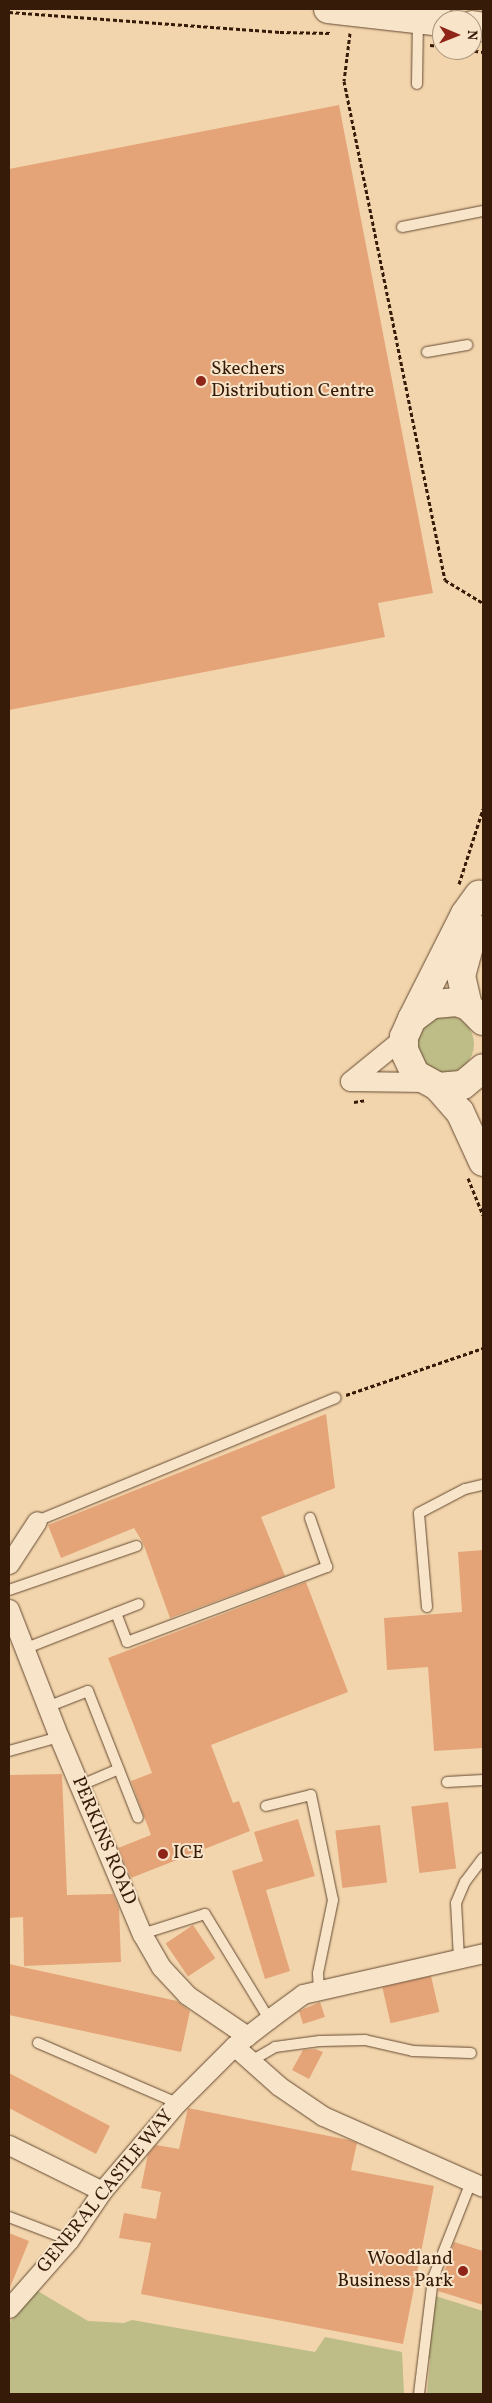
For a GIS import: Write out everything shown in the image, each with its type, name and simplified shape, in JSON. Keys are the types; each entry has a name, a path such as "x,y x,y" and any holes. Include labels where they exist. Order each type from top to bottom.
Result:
{"street":[{"path":"328,9 425,28"},
{"path":"478,1015 461,976 477,916 481,888"},
{"path":"477,1165 460,1112 408,1063 408,1028 465,914 481,888"},
{"path":"478,1015 450,1001 432,1004 350,1081 463,1085 483,1069"},
{"path":"477,1165 476,1093 483,1069"},
{"path":"9,1564 37,1521"},
{"name":"PERKINS ROAD","path":"9,1609 12,1628 24,1649 59,1738 142,1934 160,1967 187,1995 241,2041 251,2061 279,2086 323,2116 477,2185"},
{"name":"GENERAL CASTLE WAY","path":"9,2308 69,2240 102,2191 178,2103 241,2041 269,2018 303,1994 483,1953"},
{"path":"9,2145 102,2191"}],"lane":[{"path":"417,84 425,28"},
{"path":"402,227 483,211"},
{"path":"427,352 467,345"},
{"path":"37,1521 336,1398"},
{"path":"427,1607 419,1513 465,1489 483,1485"},
{"path":"116,1614 127,1642 327,1567 310,1518"},
{"path":"9,1590 138,1546"},
{"path":"24,1649 140,1604"},
{"path":"47,1707 88,1691 138,1818"},
{"path":"9,1751 59,1738"},
{"path":"79,1786 119,1769"},
{"path":"446,1782 483,1780"},
{"path":"266,1806 311,1795 333,1900 318,1973 319,1990"},
{"path":"459,1958 456,1903 465,1882 483,1858"},
{"path":"142,1934 205,1914 269,2018"},
{"path":"251,2061 275,2047 320,2040 365,2040 413,2051 471,2053"},
{"path":"38,2043 178,2103"},
{"path":"420,2394 433,2278 477,2185"},
{"path":"9,2217 69,2240"}],"path":[{"path":"9,12 280,32 359,35"},
{"path":"350,34 344,81 347,99 446,580 483,603"},
{"path":"354,1102 374,1099"},
{"path":"477,1165 483,1215"},
{"path":"336,1398 483,1348"}],"shaded area":[{"path":"445,1015 456,1017 469,1028 474,1044 472,1055 461,1068 445,1073 434,1071 421,1060 416,1044 418,1033 429,1020"},
{"path":"36,2290 88,2321 124,2323 132,2320 315,2352 325,2337 402,2352 404,2394 9,2394 9,2323"},
{"path":"426,2293 483,2311 483,2394 427,2394 430,2359 420,2358"}],"building":[{"name":"Skechers Distribution Centre","path":"339,105 433,593 378,603 385,637 9,710 9,169"},
{"path":"326,1414 335,1488 261,1517 285,1576 170,1618 143,1543 134,1528 61,1558 48,1525"},
{"path":"483,1550 483,1748 434,1751 428,1667 387,1670 384,1618 462,1612 458,1552"},
{"path":"306,1582 348,1692 211,1745 233,1803 239,1801 250,1831 131,1878 118,1848 151,1835 131,1781 152,1773 108,1658"},
{"path":"62,1774 67,1895 113,1894 119,1908 121,1962 24,1966 23,1917 9,1918 9,1775"},
{"path":"448,1802 456,1869 419,1873 411,1807"},
{"path":"298,1819 315,1876 266,1890 290,1971 265,1979 232,1871 263,1861 254,1832"},
{"path":"380,1825 387,1883 342,1888 335,1830"},
{"path":"193,1925 215,1958 188,1977 166,1943"},
{"path":"9,1964 177,2001 190,2011 181,2052 9,2015"},
{"path":"431,1976 439,2012 391,2023 382,1987"},
{"path":"320,2002 325,2017 303,2024 299,2011"},
{"path":"315,2049 323,2052 309,2079 292,2070 303,2050"},
{"path":"9,2073 110,2126 96,2154 9,2108"},
{"path":"188,2108 349,2140 357,2143 351,2170 434,2186 403,2344 141,2294 151,2243 119,2238 124,2213 156,2219 161,2192 141,2188 148,2154 156,2145 179,2149"},
{"path":"9,2233 29,2241 9,2290"},
{"name":"Woodland Business Park","path":"454,2242 483,2251 483,2305 438,2291"}],"place":[{"name":"Skechers Distribution Centre","path":"201,381"},
{"name":"ICE","path":"163,1854"},
{"name":"Woodland Business Park","path":"463,2271"}]}
